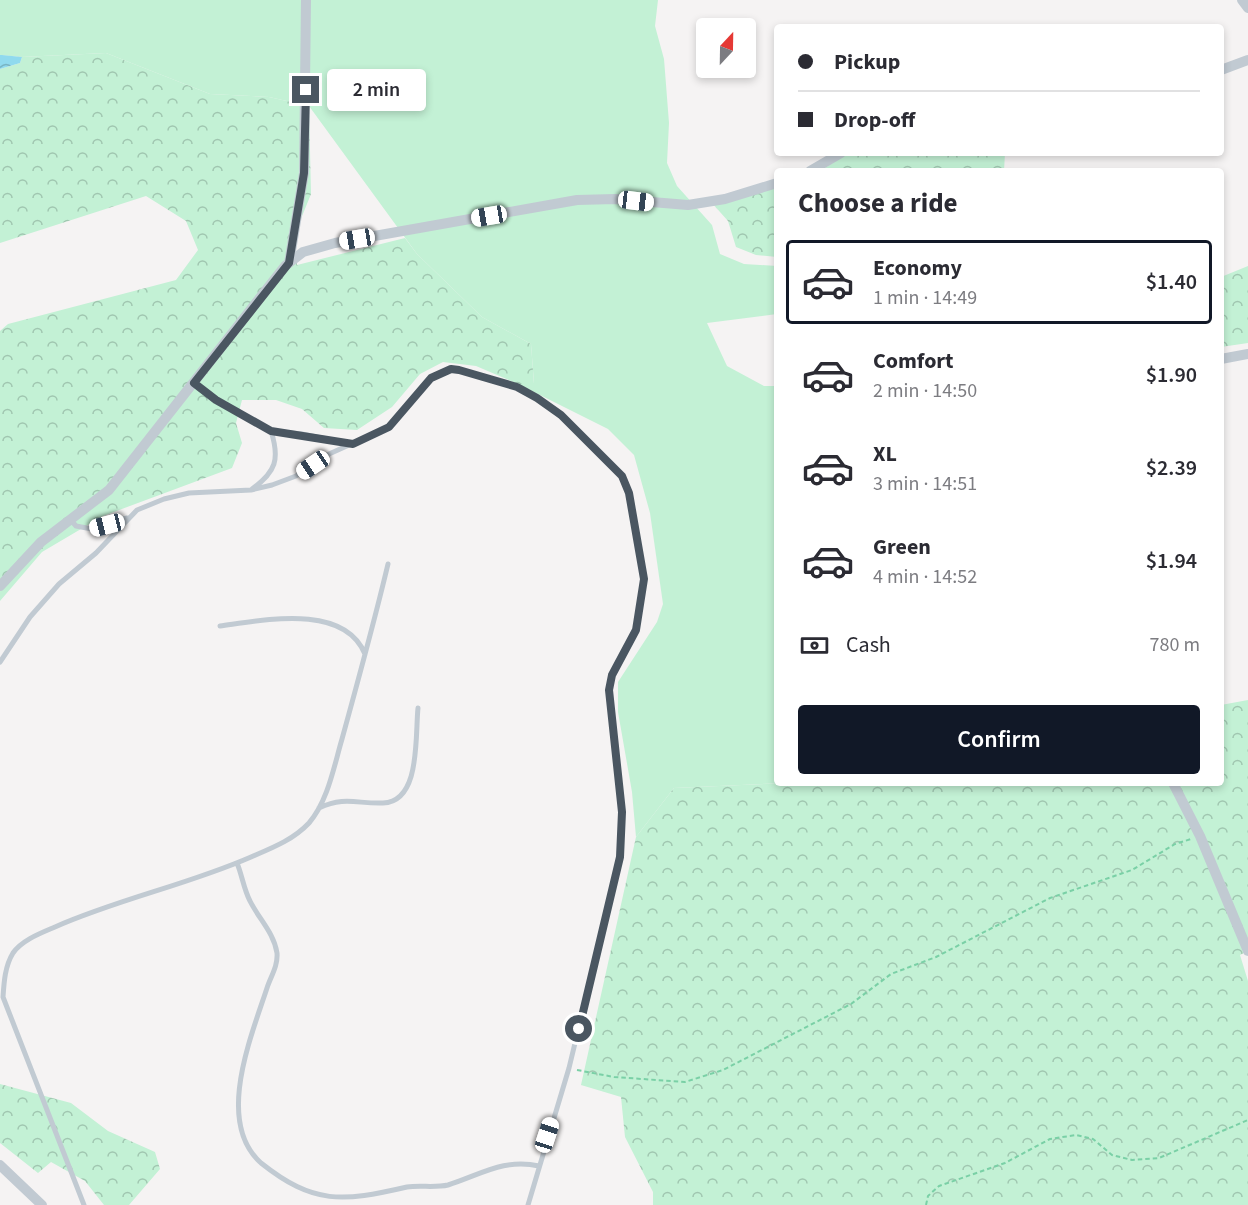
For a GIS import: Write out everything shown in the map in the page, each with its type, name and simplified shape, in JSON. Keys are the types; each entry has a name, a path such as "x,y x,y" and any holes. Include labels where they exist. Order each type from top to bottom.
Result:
{"street":[{"path":"289,263 304,173 306,0"},
{"path":"1242,0 1248,8"},
{"path":"1224,68 1248,60"},
{"path":"815,168 836,156"},
{"path":"0,586 41,542 109,490 289,263 303,252 335,243 577,200 615,199 688,205 725,199 774,184"},
{"path":"1224,358 1248,354"},
{"path":"1175,786 1200,836 1248,951"},
{"path":"0,1165 42,1205"}],"lane":[{"path":"0,662 30,617 59,584 96,553 137,510 180,495 251,490 297,476 329,454 389,427 431,378 451,369 517,387 537,398 561,415 611,464 622,476 629,493 644,579 636,630 612,675 609,690 622,812 620,857 569,1068 528,1205"},
{"path":"194,383 216,400 271,431 353,444"},
{"path":"251,490 267,478 275,463 276,447 271,431"},
{"path":"70,519 76,526 92,529 128,518"},
{"path":"84,1205 3,997 2,974 14,952 33,936 72,919 186,883 237,863 297,834 319,808 331,777 366,655 388,564"},
{"path":"220,626 285,618 331,623 348,630 359,640 366,655"},
{"path":"319,808 349,799 383,803 396,801 405,794 411,778 418,708"},
{"path":"237,863 249,900 271,935 277,954 276,967 267,988 238,1092 240,1133 250,1153 279,1179 303,1193 338,1199 374,1197 409,1187 447,1185 509,1163 539,1166"}],"path":[{"path":"569,1068 614,1077 684,1082 723,1070 852,1004 891,974 936,957 1050,898 1132,870 1175,844 1200,836"},
{"path":"926,1205 928,1196 939,1186 1005,1163 1050,1139 1076,1135 1093,1139 1112,1155 1132,1160 1159,1158 1248,1120"}],"green space":[{"path":"0,0 658,0 655,26 664,59 669,123 667,163 677,186 712,225 720,254 744,264 774,266 774,314 707,323 727,366 764,386 774,386 774,783 674,788 636,837 632,792 618,712 618,682 657,622 663,604 650,513 634,455 608,429 518,384 534,383 531,344 482,317 417,254 309,106 269,97 210,94 106,53 22,57 0,55"},
{"path":"106,53 210,94 269,97 309,106 311,194 294,236 297,265 405,238 417,254 482,317 531,344 534,384 518,384 476,366 443,362 420,374 392,407 357,430 324,428 302,409 276,400 242,400 236,423 242,443 232,468 103,516 42,552 0,601 0,331 8,324 176,280 198,250 186,221 146,196 0,243 0,69 20,63 22,57"},
{"path":"843,156 1005,156 1004,168 825,168"},
{"path":"774,187 774,257 756,255 736,247 728,221 712,203"},
{"path":"1248,266 1248,343 1224,347 1224,276"},
{"path":"1248,700 1248,951 1240,955 1248,981 1248,1205 653,1205 653,1192 625,1137 621,1097 581,1085 636,837 674,788 774,783 774,786 1224,786 1224,704"},
{"path":"0,1084 71,1103 108,1131 155,1152 160,1169 129,1205 104,1205 85,1181 51,1162 38,1173 0,1143"}],"water":[{"path":"0,55 22,57 20,63 0,69"}],"route":[{"path":"306,90 304,173 289,263 194,383 216,400 271,431 302,434 327,441 353,444 389,427 431,378 451,369 459,370 517,387 561,415 622,476 629,493 644,579 636,630 612,675 609,690 622,812 620,857 579,1029"}]}
